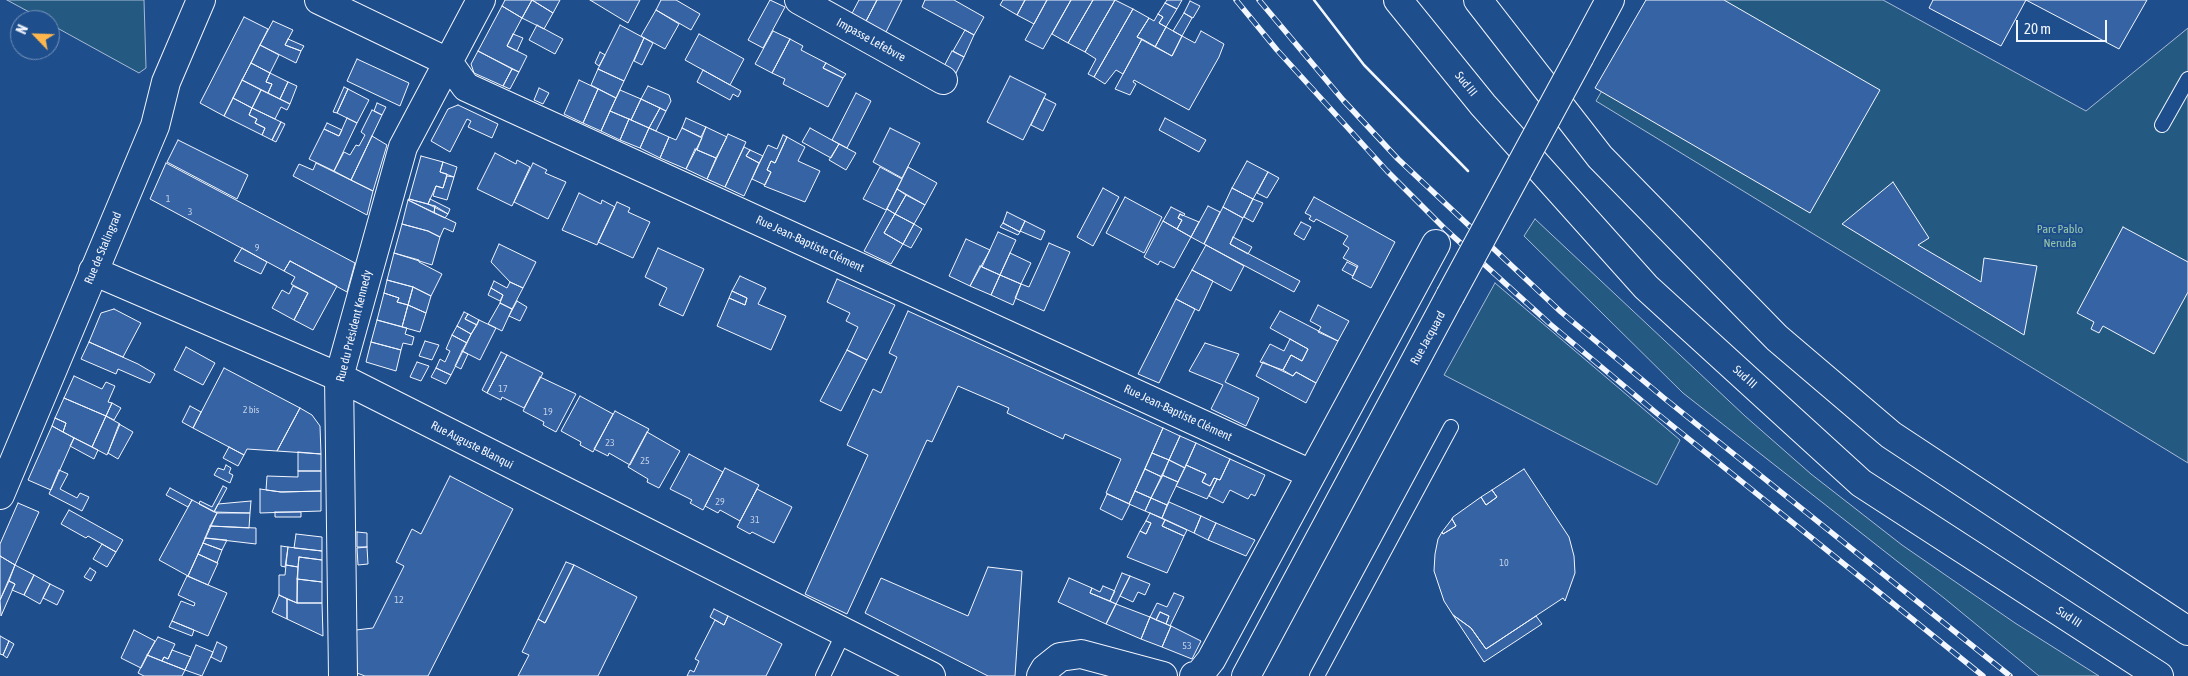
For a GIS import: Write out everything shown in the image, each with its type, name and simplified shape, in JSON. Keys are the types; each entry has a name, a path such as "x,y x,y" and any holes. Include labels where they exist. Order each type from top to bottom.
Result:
{"main road":[{"name":"Rue de Stalingrad","path":"0,495 155,126 166,82 201,0"},
{"name":"Rue Jean-Baptiste Clément","path":"319,0 448,62 466,87 1311,474"},
{"name":"Rue du Président Kennedy","path":"343,676 338,377 403,147 481,0"},
{"name":"Impasse Lefebvre","path":"799,0 943,80"},
{"name":"Sud III","path":"1398,0 1483,105 1646,286 1861,483 2160,676"},
{"path":"1478,0 1600,156 1777,338 1891,435 2188,631"},
{"name":"Rue Jacquard","path":"1246,676 1610,0"},
{"path":"1194,676 1199,675 1211,660 1436,244"},
{"name":"Rue Auguste Blanqui","path":"93,271 338,377 931,676"},
{"path":"1041,676 1045,669 1060,657 1080,654 1163,676"}],"lane":[{"path":"2162,125 2188,79"},
{"path":"1316,676 1451,426"},
{"path":"823,676 844,632"}],"green space":[{"path":"7,0 144,0 146,68 139,73 60,30 60,10 26,10"},
{"name":"Parc Pablo Neruda","path":"1654,0 1883,0 2086,111 2188,28 2188,463 1596,101"},
{"path":"1535,219 1745,416 1811,474 1902,545 2015,623 2099,676 2039,676 1944,598 1683,393 1524,236"},
{"path":"1495,283 1680,440 1657,485 1444,375"}],"building":[{"path":"505,0 532,0 522,18 502,6"},
{"path":"532,0 553,13 544,29 522,18"},
{"path":"532,0 560,0 553,13"},
{"path":"590,0 640,0 628,23"},
{"path":"661,0 676,0 700,14 691,30 656,10"},
{"path":"770,0 785,7 763,48 748,40"},
{"path":"859,0 877,0 863,27 849,19"},
{"path":"877,0 902,0 883,38 863,27"},
{"path":"925,0 954,0 984,17 974,35 922,7"},
{"path":"1003,0 1025,0 1017,15 1000,5"},
{"path":"1025,0 1047,0 1034,24 1017,15"},
{"path":"1047,0 1071,0 1043,49 1025,40"},
{"path":"1071,0 1093,0 1068,43 1052,34"},
{"path":"1093,0 1115,0 1085,52 1068,43"},
{"path":"1115,0 1133,9 1094,77 1088,74 1096,59 1085,52"},
{"path":"1167,0 1182,0 1177,9 1165,3"},
{"path":"1646,0 1724,0 1880,90 1810,213 1595,88"},
{"path":"1933,0 2026,0 2001,46 1929,8"},
{"path":"2026,0 2147,0 2119,49"},
{"path":"1190,1 1200,6 1193,18 1184,13"},
{"path":"1165,3 1177,9 1166,27 1159,23 1163,17 1158,14"},
{"path":"502,6 522,18 507,46 527,56 519,72 478,51"},
{"path":"1133,9 1149,18 1137,37 1142,39 1123,74 1116,70 1105,84 1094,77"},
{"path":"656,10 679,24 665,49 641,36"},
{"path":"1184,13 1192,18 1182,36 1173,31"},
{"path":"1158,14 1163,17 1159,23 1166,27 1155,47 1137,37 1149,18 1154,21"},
{"path":"244,17 268,29 224,116 200,103"},
{"path":"273,21 293,30 285,45 301,51 296,63 260,45"},
{"path":"537,25 563,39 555,54 529,40"},
{"path":"620,25 644,38 624,81 598,69"},
{"path":"1166,27 1182,36 1172,56 1155,47"},
{"path":"965,30 974,35 964,57 953,51"},
{"path":"773,31 790,39 772,73 755,64"},
{"path":"1201,31 1224,44 1219,57 1189,110 1134,80 1133,82 1136,84 1130,95 1115,89 1142,39 1172,56 1182,36 1195,43"},
{"path":"513,34 523,38 517,51 507,46"},
{"path":"699,34 744,59 730,85 685,60"},
{"path":"644,38 653,43 642,65 634,61"},
{"path":"288,39 304,46 301,51 285,45"},
{"path":"790,39 803,46 801,50 826,63 823,68 843,78 828,107 783,84 785,79 772,73"},
{"path":"260,45 279,55 270,73 251,63"},
{"path":"478,51 512,69 503,86 474,73 471,64"},
{"path":"952,51 964,57 954,77 942,70"},
{"path":"600,52 605,55 599,66 595,63"},
{"path":"357,59 409,83 400,106 347,81"},
{"path":"251,63 270,73 266,82 272,84 268,93 242,80"},
{"path":"826,63 846,74 843,78 823,68"},
{"path":"512,69 519,72 510,89 503,86"},
{"path":"598,69 624,81 616,98 591,85"},
{"path":"703,70 741,91 738,97 733,94 730,100 697,82"},
{"path":"270,73 288,82 280,99 268,93 272,84 266,82"},
{"path":"1010,76 1046,94 1023,140 987,122"},
{"path":"242,80 261,90 252,108 233,98"},
{"path":"579,80 598,89 583,123 564,114"},
{"path":"288,82 297,86 290,104 280,99"},
{"path":"648,86 669,95 671,101 666,111 641,99"},
{"path":"344,87 348,89 337,113 333,112"},
{"path":"539,88 549,93 543,104 534,100"},
{"path":"348,89 369,100 357,123 337,113"},
{"path":"598,89 616,98 601,131 583,123"},
{"path":"261,90 290,104 287,110 281,107 275,119 252,108"},
{"path":"620,90 641,99 631,120 610,111"},
{"path":"856,93 871,101 847,148 832,140"},
{"path":"233,98 252,108 249,115 257,119 255,123 265,128 262,135 224,116"},
{"path":"1044,98 1056,104 1043,131 1031,125"},
{"path":"641,99 660,108 649,128 631,120"},
{"path":"377,103 386,107 382,115 374,111"},
{"path":"458,105 498,124 492,138 468,127 471,121 467,119 450,152 431,141 448,109"},
{"path":"252,108 281,122 272,140 262,135 265,128 255,123 257,119 249,115"},
{"path":"660,108 666,111 656,131 649,128"},
{"path":"372,110 382,115 351,180 334,171 344,152 350,155 356,145 359,146 365,135 361,132"},
{"path":"610,111 629,119 620,140 601,131"},
{"path":"347,118 357,123 334,171 309,159 324,129 339,136"},
{"path":"686,118 706,127 701,137 682,128"},
{"path":"1165,118 1206,140 1199,152 1159,130"},
{"path":"629,119 649,128 640,148 620,140"},
{"path":"281,122 285,124 276,142 272,140"},
{"path":"327,123 342,130 339,136 324,129"},
{"path":"706,127 727,137 716,158 697,150"},
{"path":"649,128 669,137 660,158 640,148"},
{"path":"682,128 702,138 686,169 660,158 669,137 676,140"},
{"path":"810,128 839,144 831,158 802,142"},
{"path":"890,128 920,143 902,178 873,162"},
{"path":"728,134 746,142 725,187 707,179"},
{"path":"783,135 787,137 775,163 771,161 767,170 771,172 765,185 752,179 768,145 777,149"},
{"path":"372,136 387,145 373,191 351,180"},
{"path":"787,137 805,147 798,161 820,171 805,202 764,186 771,172 767,170 771,161 775,163"},
{"path":"178,140 248,175 237,199 167,162"},
{"path":"839,144 856,153 846,170 829,160"},
{"path":"744,147 750,150 746,156 759,163 744,196 725,187"},
{"path":"695,149 716,158 707,179 686,169"},
{"path":"750,150 763,156 759,163 746,156"},
{"path":"495,153 516,164 517,160 530,167 512,206 477,189"},
{"path":"421,156 443,162 440,172 447,174 443,188 436,186 428,204 409,199"},
{"path":"1247,161 1268,172 1253,199 1232,188"},
{"path":"443,162 457,167 454,177 440,172"},
{"path":"166,163 355,263 347,292 290,261 284,271 150,199"},
{"path":"316,163 373,191 367,215 293,176 299,164 313,170"},
{"path":"533,163 547,170 545,173 566,182 548,219 514,202"},
{"path":"880,167 902,179 886,210 863,199"},
{"path":"908,167 937,183 925,205 897,189"},
{"path":"1268,172 1279,178 1267,198 1257,193"},
{"path":"447,176 454,177 447,200 433,196 436,186 443,188"},
{"path":"1893,182 1929,238 1918,245 1981,282 1984,258 2037,266 2024,335 1842,224"},
{"path":"1103,188 1119,197 1093,246 1077,237"},
{"path":"1232,188 1253,199 1243,218 1223,207"},
{"path":"897,189 906,195 895,214 887,209"},
{"path":"579,193 601,204 602,200 615,207 597,245 562,230"},
{"path":"906,195 925,205 914,224 895,214"},
{"path":"1125,197 1162,217 1144,253 1106,233"},
{"path":"1314,197 1395,242 1371,288 1352,278 1358,266 1343,258 1349,248 1343,244 1348,236 1316,219 1314,222 1309,219 1311,216 1305,213"},
{"path":"430,199 450,209 448,214 428,204"},
{"path":"1253,199 1263,203 1253,222 1244,217"},
{"path":"408,200 435,206 434,213"},
{"path":"408,200 456,223 453,232 444,228 440,237 428,231 402,224"},
{"path":"617,202 630,208 628,212 650,222 633,258 598,242"},
{"path":"435,206 448,214 445,218 434,213"},
{"path":"1208,206 1220,212 1204,244 1191,237"},
{"path":"1171,207 1185,214 1183,216 1180,214 1178,218 1182,220 1177,229 1163,221"},
{"path":"1223,207 1243,218 1230,244 1300,281 1294,292 1204,244"},
{"path":"887,209 895,214 884,233 903,244 891,264 864,251"},
{"path":"1007,212 1025,221 1020,232 1003,223"},
{"path":"895,214 914,224 903,244 884,233"},
{"path":"1180,214 1199,222 1191,237 1177,229 1182,220 1178,218"},
{"path":"1025,221 1045,231 1041,240 1020,231"},
{"path":"1163,221 1191,237 1174,268 1160,261 1158,265 1144,257"},
{"path":"1301,222 1311,227 1304,240 1294,234"},
{"path":"1003,223 1020,232 1018,235 1000,227"},
{"path":"402,224 428,231 440,237 432,265 394,253"},
{"path":"914,224 922,229 911,248 903,244"},
{"path":"2123,227 2188,262 2188,292 2154,354 2103,326 2099,333 2091,329 2094,322 2077,313"},
{"path":"998,232 1016,240 1000,275 982,267"},
{"path":"1233,237 1252,247 1248,254 1230,244"},
{"path":"966,239 990,250 970,286 949,276"},
{"path":"1049,243 1070,252 1044,311 1015,298 1021,284 1029,287"},
{"path":"499,244 536,262 523,288 510,282 491,262"},
{"path":"1206,245 1244,266 1231,291 1192,270"},
{"path":"242,248 267,262 261,274 234,261"},
{"path":"658,248 704,269 683,316 659,305 667,288 645,277"},
{"path":"394,253 419,260 419,262 442,274 431,296 413,287 387,280"},
{"path":"1010,253 1031,263 1021,284 1000,275"},
{"path":"290,261 337,286 313,330 294,320 308,293 291,284 295,277 284,271"},
{"path":"1347,262 1357,267 1353,276 1342,270"},
{"path":"980,266 1000,275 991,295 970,286"},
{"path":"1192,270 1213,281 1199,311 1176,299"},
{"path":"1000,275 1021,284 1013,305 991,295"},
{"path":"740,276 766,288 758,304 786,316 771,350 717,326 729,298 745,305 747,298 732,291"},
{"path":"837,279 895,305 867,360 847,350 858,327 846,321 850,313 827,302"},
{"path":"387,280 413,287 408,305 397,302 399,298 384,293"},
{"path":"494,281 507,288 510,282 523,288 512,309 500,303 503,295 491,288"},
{"path":"293,286 308,293 294,320 272,308 282,290 289,294"},
{"path":"413,287 431,296 426,313 408,305"},
{"path":"491,288 503,295 500,301 488,295"},
{"path":"732,291 747,298 745,305 729,298"},
{"path":"384,293 399,298 397,302 408,305 402,327 377,320"},
{"path":"1176,299 1195,309 1159,383 1138,374"},
{"path":"517,301 527,307 520,321 509,316"},
{"path":"500,303 512,309 502,331 488,324"},
{"path":"408,305 426,313 420,332 402,327"},
{"path":"1318,305 1349,321 1338,341 1318,332 1321,327 1310,321"},
{"path":"114,309 141,323 123,357 89,342 101,313"},
{"path":"908,311 1163,428 1129,504 1106,493 1121,459 1065,434 1063,439 1007,413 1009,408 958,386 932,442 927,440 847,614 805,594 868,455 847,445 873,389 881,393 897,357 889,353"},
{"path":"1280,311 1338,341 1316,383 1296,372 1293,376 1283,370 1291,355 1302,361 1308,349 1270,328"},
{"path":"464,312 468,314 465,319 477,325 471,334 457,326"},
{"path":"468,314 479,320 477,325 465,319"},
{"path":"377,320 407,328 405,334 414,337 412,345 403,343 401,350 371,342"},
{"path":"479,320 496,328 480,360 462,351"},
{"path":"457,326 471,334 467,343 452,335"},
{"path":"452,335 467,343 451,375 436,368 440,359 445,362 450,351 446,349"},
{"path":"1290,339 1308,349 1302,361 1291,355 1283,370 1260,362 1270,344 1284,351"},
{"path":"425,341 439,345 432,360 419,356"},
{"path":"89,342 138,364 155,374 150,383 118,369 116,374 81,359"},
{"path":"371,342 401,350 396,371 366,362"},
{"path":"1205,343 1239,354 1225,382 1259,398 1246,426 1211,409 1223,385 1189,371"},
{"path":"186,347 215,363 203,385 174,370"},
{"path":"847,350 867,360 841,411 820,401"},
{"path":"462,351 468,354 461,369 455,366"},
{"path":"501,352 507,355 487,393 482,390"},
{"path":"507,355 543,373 524,408 502,397 501,400 487,393"},
{"path":"417,362 429,366 421,381 410,377"},
{"path":"1263,362 1293,376 1296,372 1316,383 1306,403 1256,376"},
{"path":"224,368 300,408 277,451 247,449 244,455 193,428"},
{"path":"436,368 451,375 446,384 431,377"},
{"path":"74,376 102,389 106,382 115,386 108,402 112,403 106,416 64,398"},
{"path":"540,377 576,394 556,432 543,425 544,422 523,411"},
{"path":"580,396 613,414 593,452 580,445 581,442 561,431"},
{"path":"64,398 106,416 92,447 63,432 66,423 55,418"},
{"path":"112,403 121,408 114,420 106,416"},
{"path":"190,406 201,412 193,428 182,422"},
{"path":"300,408 312,415 320,426 321,454 277,451"},
{"path":"615,411 649,429 630,465 609,453 608,456 594,449"},
{"path":"106,416 120,424 107,455 92,447"},
{"path":"55,418 66,423 63,432 52,426"},
{"path":"119,424 133,432 118,459 108,453"},
{"path":"52,426 74,438 51,490 28,480"},
{"path":"1163,428 1180,436 1169,460 1152,453"},
{"path":"647,432 680,451 659,488 647,482 648,479 628,467"},
{"path":"1180,436 1196,443 1185,468 1169,460"},
{"path":"74,438 98,450 94,459 70,446"},
{"path":"1196,443 1230,459 1220,480 1214,478 1210,486 1202,482 1206,474 1186,465"},
{"path":"229,447 244,455 238,466 223,458"},
{"path":"298,452 321,454 321,471 298,471"},
{"path":"1152,453 1169,460 1162,477 1145,469"},
{"path":"689,454 723,472 703,510 690,503 692,500 670,489"},
{"path":"1230,459 1265,475 1255,496 1251,494 1248,499 1230,490 1223,503 1209,496 1217,479 1220,480"},
{"path":"1169,460 1185,468 1178,482 1162,475"},
{"path":"226,465 231,468 229,473 233,475 230,483 214,475 218,468 224,470"},
{"path":"1186,465 1206,474 1202,482 1210,486 1214,478 1217,479 1207,499 1176,486"},
{"path":"725,468 759,485 740,521 720,510 718,513 705,506"},
{"path":"1145,469 1162,477 1151,498 1135,491"},
{"path":"1524,469 1569,537 1574,556 1575,573 1565,601 1563,598 1486,649 1471,628 1453,615 1444,601 1434,571 1438,539 1442,532 1443,534 1456,526 1452,519 1453,517 1481,497 1486,505 1497,497 1492,490"},
{"path":"59,470 68,474 60,489 77,498 80,493 89,497 82,511 49,494"},
{"path":"298,471 321,471 321,491 281,492 266,490 267,476 298,477"},
{"path":"1162,475 1178,482 1167,505 1151,498"},
{"path":"450,476 513,509 428,676 365,676 357,673 356,630 373,628 404,566 396,562 412,529 421,534"},
{"path":"223,486 227,488 214,512 199,504 200,501 212,507"},
{"path":"170,488 192,500 188,507 166,495"},
{"path":"260,489 281,492 321,491 321,511 260,513"},
{"path":"757,489 792,507 774,543 737,527"},
{"path":"1492,490 1497,497 1486,505 1481,497"},
{"path":"1135,491 1151,498 1145,511 1129,504"},
{"path":"1107,494 1130,504 1122,520 1100,509"},
{"path":"1151,498 1167,505 1162,518 1145,511"},
{"path":"192,500 217,513 188,576 159,560"},
{"path":"251,501 250,513 214,512 218,504"},
{"path":"1169,502 1201,516 1194,533 1162,518"},
{"path":"18,503 39,512 15,565 0,556 0,544"},
{"path":"69,510 123,540 116,552 88,536 86,538 61,524"},
{"path":"275,512 301,512 301,517 275,517"},
{"path":"217,513 250,513 249,528 210,526"},
{"path":"1150,513 1165,520 1162,526 1184,536 1167,573 1127,557 1140,531 1146,534 1151,523 1146,521"},
{"path":"1201,516 1216,523 1208,540 1194,533"},
{"path":"1452,519 1456,526 1443,534 1442,532"},
{"path":"1165,520 1187,530 1184,536 1162,526"},
{"path":"1146,521 1151,523 1146,534 1140,531"},
{"path":"1216,523 1255,540 1246,556 1208,540"},
{"path":"210,526 256,528 256,544 205,538"},
{"path":"357,532 367,533 367,547 357,547"},
{"path":"296,534 322,537 322,551 294,548"},
{"path":"205,538 227,540 222,550 203,543"},
{"path":"203,543 222,550 217,563 198,554"},
{"path":"102,544 116,552 107,567 93,559"},
{"path":"281,546 288,547 285,567 281,566"},
{"path":"288,547 322,551 322,560 299,557 298,567 286,565"},
{"path":"367,547 368,564 358,565 357,548"},
{"path":"198,554 218,563 208,585 188,576"},
{"path":"0,556 15,565 0,600"},
{"path":"299,557 322,560 322,582 297,579"},
{"path":"566,562 574,565 545,623 538,619"},
{"path":"15,565 34,575 24,595 12,590 15,584 9,581"},
{"path":"286,565 298,567 297,603 279,595 279,575 285,575"},
{"path":"574,565 637,597 598,676 518,676 529,655 522,652 538,619 545,623"},
{"path":"988,567 1022,571 1015,676 988,676 865,613 881,578 968,616"},
{"path":"90,568 96,572 91,581 84,577"},
{"path":"1122,573 1130,576 1116,604 1110,601"},
{"path":"34,575 50,584 40,604 24,595"},
{"path":"187,576 227,593 208,636 172,621 181,601 194,606 195,603 178,595"},
{"path":"1130,576 1150,584 1145,595 1138,592 1133,602 1120,596"},
{"path":"1069,578 1092,588 1090,593 1116,604 1106,624 1058,602"},
{"path":"297,579 322,582 322,603 297,603"},
{"path":"9,581 15,584 1,616 0,600"},
{"path":"50,584 64,591 57,605 43,598"},
{"path":"1103,586 1115,591 1110,601 1090,593 1092,588 1100,592"},
{"path":"1174,593 1184,597 1170,626 1166,624 1169,616 1160,612 1156,620 1150,617 1157,603 1167,607"},
{"path":"279,595 287,599 287,619 272,612"},
{"path":"287,599 297,603 322,603 323,636 287,619"},
{"path":"1116,604 1150,617 1141,639 1106,624"},
{"path":"714,609 728,616 724,625 710,617"},
{"path":"1160,612 1169,616 1166,624 1156,620"},
{"path":"1453,615 1471,628 1486,649 1536,616 1542,624 1484,662"},
{"path":"728,616 782,644 766,676 687,676 690,670 694,672 699,661 695,659 715,620 724,625"},
{"path":"1150,617 1171,626 1162,647 1141,639"},
{"path":"172,621 194,630 192,636 169,627"},
{"path":"1171,626 1201,641 1192,659 1162,647"},
{"path":"134,630 155,641 141,668 121,658"},
{"path":"0,636 9,641 3,655 0,654"},
{"path":"158,637 175,644 168,659 164,657 162,661 147,655"},
{"path":"9,641 14,644 7,658 3,655"},
{"path":"217,642 227,647 221,662 211,657"},
{"path":"196,645 213,652 202,676 185,670"},
{"path":"172,650 191,657 185,670 162,661 164,657 168,659"},
{"path":"147,655 185,670 182,676 144,676 138,673"}],"railway":[{"path":"1236,0 1277,50 1387,171 1444,228 1550,324 1654,411 1983,676"},
{"path":"1259,0 1343,100 1398,159 1561,312 1664,398 2010,676"}],"wall":[{"path":"1314,0 1364,65 1468,171"}]}
